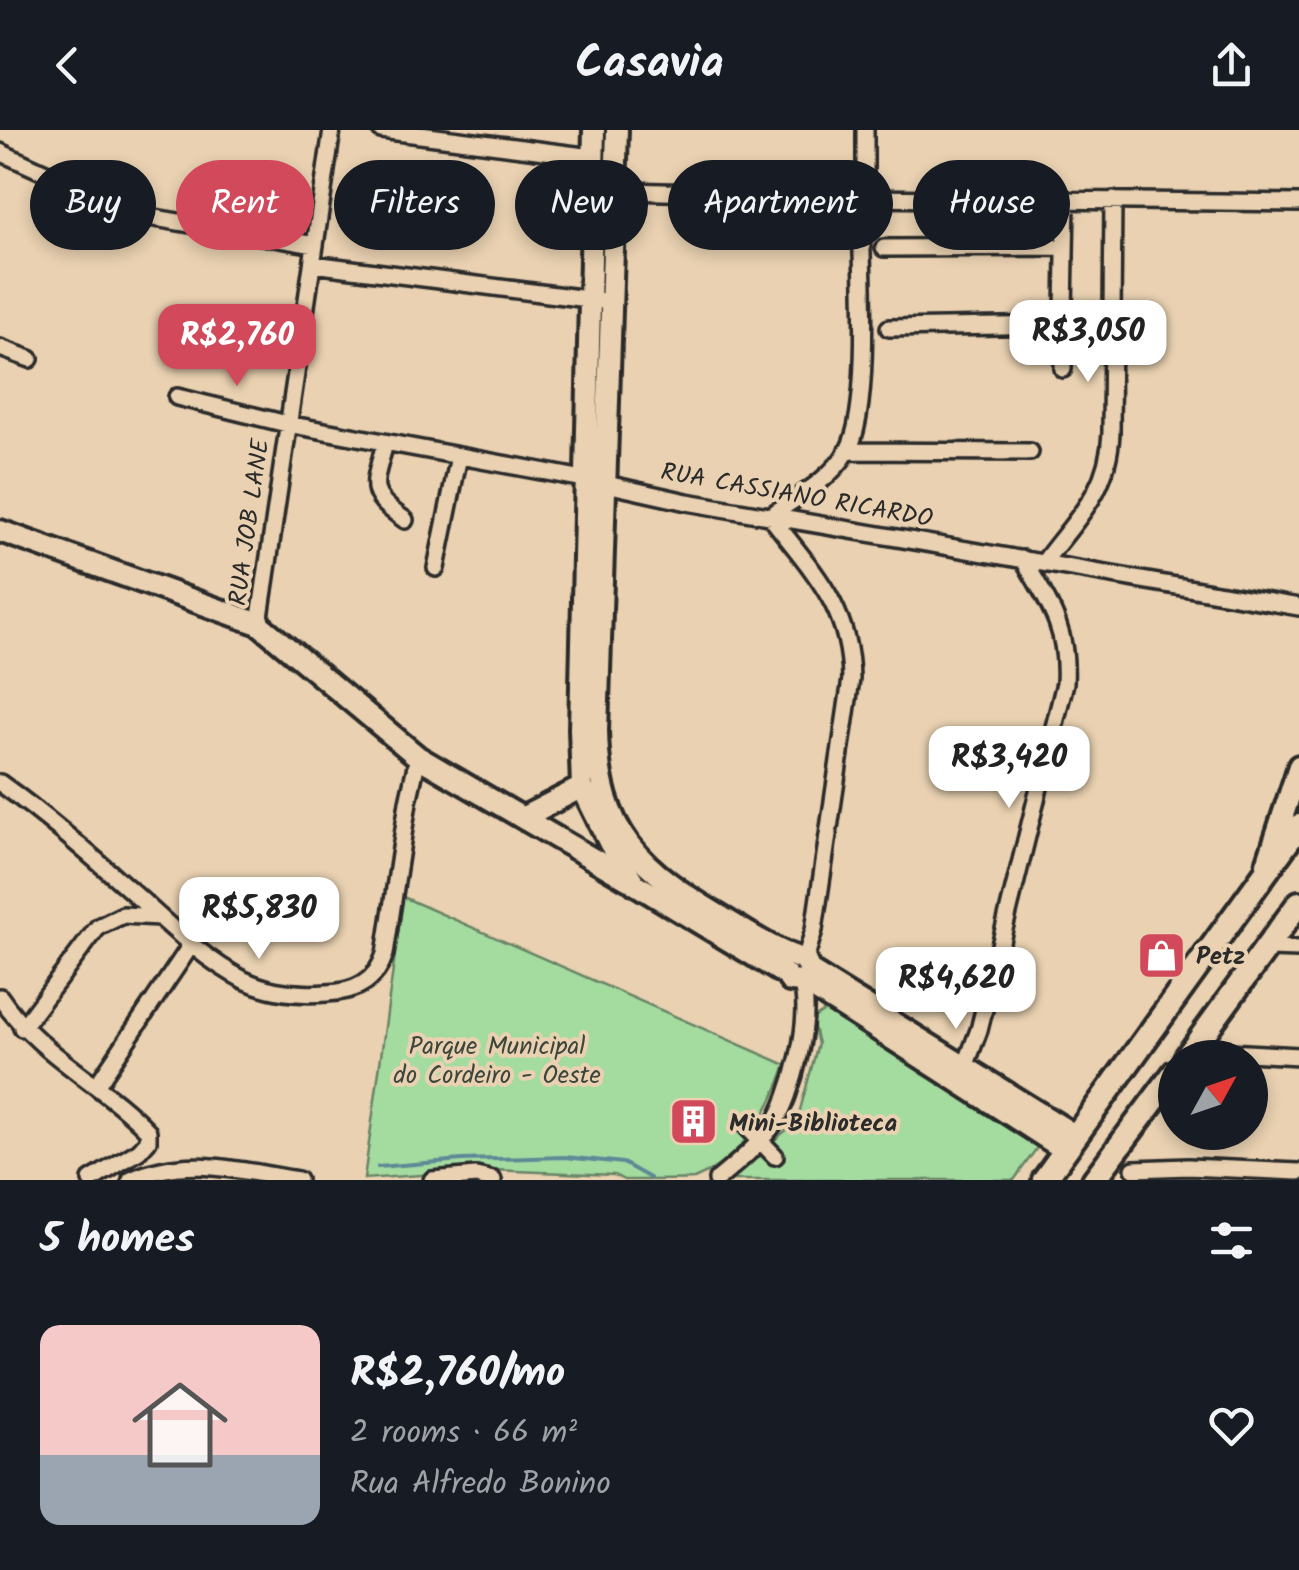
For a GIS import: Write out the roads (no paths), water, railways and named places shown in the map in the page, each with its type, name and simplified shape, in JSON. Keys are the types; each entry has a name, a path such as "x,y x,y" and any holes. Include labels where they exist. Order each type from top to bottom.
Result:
{"main road":[{"path":"1044,1180 1299,826"},
{"path":"1199,1040 1299,902"},
{"path":"1094,1180 1158,1095"}],"street":[{"name":"RUA JOB LANE","path":"259,624 332,130"},
{"path":"380,130 592,158 594,130"},
{"path":"616,160 617,130"},
{"path":"864,160 865,130"},
{"path":"0,152 30,166"},
{"path":"1070,200 1299,203"},
{"path":"1044,562 1093,499 1108,463 1112,200"},
{"path":"156,219 315,246"},
{"path":"597,250 600,300 589,757 582,788 635,884"},
{"path":"600,300 607,250"},
{"path":"716,1180 774,1124 790,1085 806,1000 800,971 814,930 852,680 851,662 837,607 770,516 826,476 847,451 857,430 861,250"},
{"path":"1063,369 1066,250"},
{"path":"313,264 600,300"},
{"path":"889,328 1064,325"},
{"path":"0,348 30,359"},
{"name":"RUA CASSIANO RICARDO","path":"176,397 287,424 770,516 1299,607"},
{"path":"385,443 376,498 405,520"},
{"path":"847,451 1030,452"},
{"path":"436,568 459,456"},
{"path":"0,531 259,624 418,757 635,884 800,971 965,1068 1071,1143"},
{"path":"965,1068 983,1016 1065,684 1066,657 1058,619 1024,559"},
{"path":"0,783 67,834 191,945 242,978 282,991 340,993 376,976 386,954 418,757"},
{"path":"589,757 617,827 650,870 800,971 1071,1143"},
{"path":"1262,880 1299,766"},
{"path":"524,817 582,788"},
{"path":"22,1028 98,928 123,915 160,918"},
{"path":"98,1085 191,945"},
{"path":"1268,948 1299,949"},
{"path":"0,997 22,1028 98,1085 147,1129 148,1141 139,1151 91,1180"},
{"path":"1268,1055 1299,1056"},
{"path":"747,1128 775,1156"},
{"path":"1114,1153 1148,1180"},
{"path":"131,1180 168,1166 189,1165 298,1180"},
{"path":"1134,1169 1299,1172"},
{"path":"432,1180 486,1176 493,1180"}],"waterway":[{"path":"378,1167 565,1157 623,1163 650,1178"}],"place":[{"name":"Petz","path":"1161,955"},
{"name":"Mini-Biblioteca","path":"694,1122"}],"park label":[{"name":"Parque Municipal do Cordeiro - Oeste","path":"497,1060"}]}
